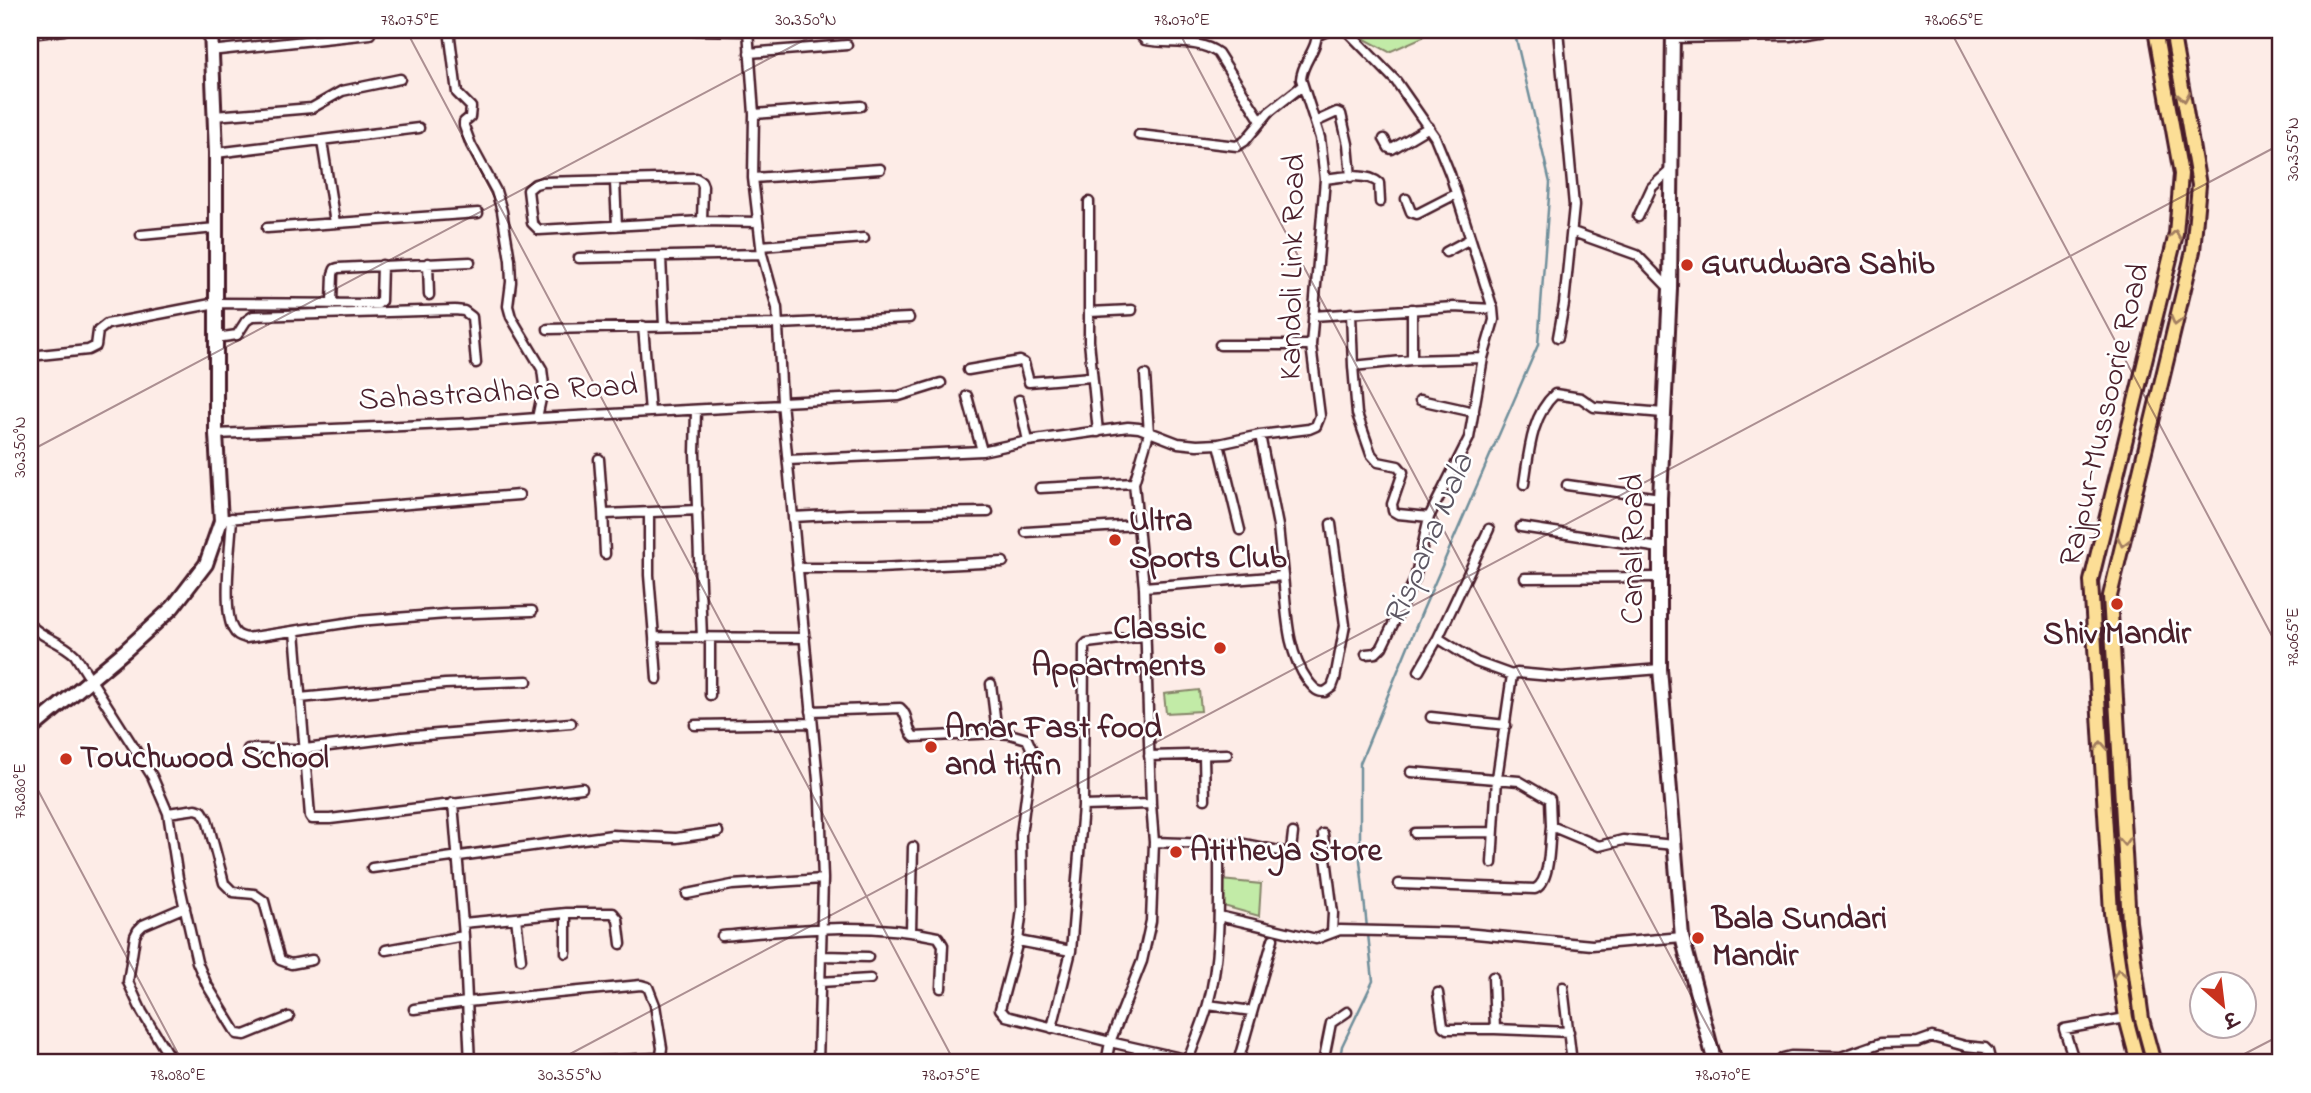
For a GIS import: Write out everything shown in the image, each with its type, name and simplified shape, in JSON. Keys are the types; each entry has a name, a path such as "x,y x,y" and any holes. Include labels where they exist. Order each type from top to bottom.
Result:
{"main road":[{"name":"Rajpur-Mussoorie Road","path":"2138,1063 2126,1018 2110,913 2091,581 2176,234 2181,174 2155,30"},
{"name":"Rajpur-Mussoorie Road","path":"2154,1063 2142,1019 2129,922 2110,596 2193,251 2199,185 2172,30"}],"street":[{"path":"30,34 65,30"},
{"path":"211,30 216,153 216,433 227,519 227,585 232,629 239,636 246,638 358,621 532,611"},
{"path":"451,30 457,93 471,107 470,117 464,122 464,126 471,145 496,191 502,211 510,260 508,306 511,317 542,369 544,385 537,418"},
{"path":"690,30 748,31 754,114 753,178 761,250 779,324 797,568 820,801 823,879 818,1063"},
{"path":"1140,30 1142,37 1149,41 1197,44 1218,53 1261,121"},
{"path":"1139,135 1237,146 1302,86 1302,71 1317,42 1317,32 1331,30"},
{"path":"1346,30 1396,81 1435,137 1457,194 1493,309 1494,320 1483,358 1465,446 1429,517 1415,579 1382,647 1376,653 1366,654"},
{"path":"1558,30 1572,174 1573,232 1558,337"},
{"path":"1672,34 1790,36 1826,30"},
{"path":"210,51 370,34"},
{"name":"Canal Road","path":"1672,34 1673,168 1660,498 1660,669 1682,937 1715,1063"},
{"path":"748,53 847,45"},
{"path":"214,116 312,108 342,91 400,79"},
{"name":"Kandoli Link Road","path":"1260,435 1309,429 1316,426 1320,416 1311,345 1325,179 1320,138 1302,86"},
{"path":"754,114 861,106"},
{"path":"1315,122 1337,112 1342,114 1351,177"},
{"path":"1384,139 1392,149 1429,127"},
{"path":"216,153 419,128"},
{"path":"322,141 335,223"},
{"path":"1639,217 1655,183 1673,168"},
{"path":"753,178 880,169"},
{"path":"1325,179 1351,177 1377,180 1380,202"},
{"path":"702,221 704,192 701,181 696,178 543,182 528,190 532,223 539,230 702,221 758,222"},
{"path":"615,182 617,226"},
{"path":"1406,199 1411,212 1417,214 1457,194"},
{"path":"1089,202 1091,377 1098,432"},
{"path":"267,228 478,213"},
{"path":"141,235 216,228"},
{"path":"1573,232 1637,255 1670,289"},
{"path":"579,258 661,257 761,250 864,238"},
{"path":"1446,253 1471,239"},
{"path":"661,257 664,326"},
{"path":"332,302 332,274 335,269 470,261"},
{"path":"428,263 429,295"},
{"path":"30,356 88,350 96,346 99,331 107,324 216,303 377,304 380,302 382,265"},
{"path":"1313,316 1454,307 1493,309"},
{"path":"1412,309 1412,360"},
{"path":"216,338 237,335 246,321 253,316 455,310 464,311 472,317 476,363"},
{"path":"1090,312 1132,310"},
{"path":"1351,313 1355,404 1371,454 1376,461 1398,466 1403,472 1392,504 1393,510 1398,514 1429,517"},
{"path":"548,329 909,318"},
{"path":"643,326 650,412"},
{"path":"1220,345 1311,345"},
{"path":"1353,366 1412,360 1483,358"},
{"path":"968,370 1020,361 1025,365 1029,383 1091,377"},
{"path":"1106,1063 1110,1042 1147,944 1151,921 1154,842 1144,587 1134,483 1149,433 1145,376"},
{"name":"Sahastradhara Road","path":"216,433 471,423 696,410 899,396 941,383"},
{"path":"1524,484 1534,428 1554,394 1581,398 1594,407 1663,413"},
{"path":"967,396 982,451"},
{"path":"1019,400 1028,441"},
{"path":"1420,400 1474,412"},
{"path":"696,410 695,453 709,695"},
{"path":"788,460 982,451 1028,441 1135,428 1186,444 1219,444 1260,435 1278,526 1291,650 1315,690 1321,692 1329,691 1335,678 1345,625 1332,524"},
{"path":"1219,444 1240,530"},
{"path":"599,459 605,554"},
{"path":"1040,488 1134,483"},
{"path":"1567,485 1660,498"},
{"path":"227,519 519,495"},
{"path":"603,511 607,514 698,510"},
{"path":"793,517 988,512"},
{"path":"649,513 649,575 657,679"},
{"path":"30,730 173,607 206,564 227,519"},
{"path":"1026,532 1137,525"},
{"path":"1521,527 1660,548"},
{"path":"1419,671 1438,638 1489,529"},
{"path":"797,568 1003,562"},
{"path":"1144,587 1283,576"},
{"path":"1525,578 1661,578"},
{"path":"30,625 35,631 65,645 75,655 152,776 168,813 176,868 200,971 237,1034 245,1035 289,1017"},
{"path":"295,631 310,816 314,820 582,788"},
{"path":"1052,1028 1072,951 1083,806 1084,646 1087,643 1145,636"},
{"path":"654,637 805,638"},
{"path":"1438,638 1476,662 1512,675 1517,673 1577,677 1660,669"},
{"path":"1492,863 1497,778 1512,675"},
{"path":"300,698 458,683 527,681"},
{"path":"991,684 997,733"},
{"path":"811,711 900,708 911,735 916,738 997,733 1023,736 1030,742 1032,750 1021,835 1023,892 1018,941 1000,1009 1006,1016 1185,1059 1190,1055 1208,1005 1219,916 1219,852 1215,845"},
{"path":"1431,717 1506,725"},
{"path":"248,749 305,748 571,723"},
{"path":"695,725 811,723"},
{"path":"1149,756 1227,754"},
{"path":"1204,756 1205,799"},
{"path":"1399,884 1535,889 1542,885 1546,876 1551,826 1551,801 1548,796 1519,781 1411,772"},
{"path":"453,803 464,936 470,1063"},
{"path":"1083,806 1151,804"},
{"path":"168,813 196,809 202,811 207,819 224,883 233,892 254,894 264,901 280,960 291,964 312,960"},
{"path":"1551,826 1599,846 1623,840 1674,845"},
{"path":"372,868 612,835 676,838 718,832"},
{"path":"1415,833 1493,832"},
{"path":"1154,842 1245,844 1289,853 1293,833"},
{"path":"1323,834 1336,931"},
{"path":"911,931 913,847"},
{"path":"687,894 732,885 823,879"},
{"path":"173,1063 142,1012 129,986 128,978 138,930 143,925 185,907"},
{"path":"463,923 566,913 615,914 621,944"},
{"path":"566,913 566,953"},
{"path":"1219,916 1312,938 1321,938 1336,931 1465,933 1592,945 1682,937"},
{"path":"516,918 521,959"},
{"path":"722,936 822,928 911,931 941,939 941,988"},
{"path":"386,950 464,936"},
{"path":"1240,1055 1273,939"},
{"path":"1018,941 1072,951"},
{"path":"821,956 868,957"},
{"path":"1493,976 1495,1029"},
{"path":"820,982 870,979"},
{"path":"414,1009 641,985 648,987 655,1005 661,1055 657,1058 568,1063"},
{"path":"1563,987 1572,1063"},
{"path":"1438,993 1443,1026 1447,1030 1569,1032"},
{"path":"1208,1005 1252,1010"},
{"path":"1323,1063 1331,1023 1347,1012"},
{"path":"2075,1063 2064,1030 2126,1018"},
{"path":"1778,1063 1791,1056 1841,1057 1881,1043 1920,1042 1932,1037 1965,1046 1985,1048 1990,1063"}],"green space":[{"path":"1348,30 1429,30 1423,37 1389,52"},
{"path":"1199,690 1201,711 1166,713 1164,694"},
{"path":"1221,880 1261,884 1259,916 1220,905"}],"waterway":[{"name":"Rispana Nala","path":"1367,928 1360,860 1360,763 1422,612 1538,345 1550,183 1514,30"},
{"name":"Rispana Nala","path":"1339,1063 1342,1046 1373,981 1368,934"}],"place":[{"name":"Gurudwara Sahib","path":"1687,265"},
{"name":"Ultra Sports Club","path":"1115,540"},
{"name":"Shiv Mandir","path":"2117,604"},
{"name":"Classic Appartments","path":"1220,648"},
{"name":"Amar Fast food and tiffin","path":"931,747"},
{"name":"Touchwood School","path":"66,759"},
{"name":"Atitheya Store","path":"1176,852"},
{"name":"Bala Sundari Mandir","path":"1698,938"}]}
